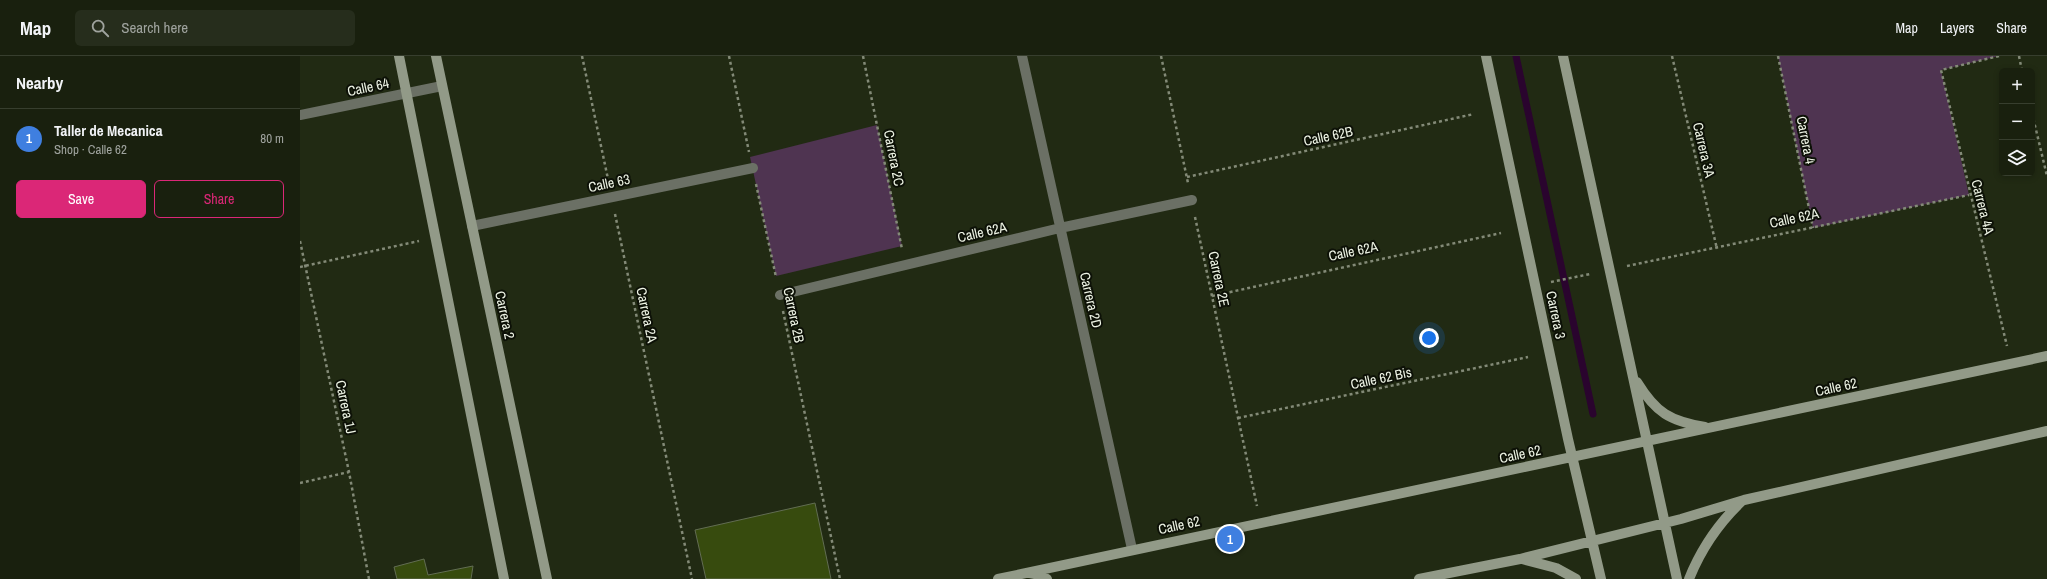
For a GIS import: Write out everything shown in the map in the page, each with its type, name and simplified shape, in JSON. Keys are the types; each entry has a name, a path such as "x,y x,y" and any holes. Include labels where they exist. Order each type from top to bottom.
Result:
{"street":[{"path":"399,56 503,577"},
{"name":"Carrera 2","path":"436,56 547,579"},
{"name":"Carrera 2D","path":"1022,56 1132,550"},
{"name":"Carrera 3","path":"1486,56 1572,458 1601,579"},
{"path":"1563,56 1648,442 1663,523 1677,579"},
{"name":"Calle 64","path":"300,115 442,86"},
{"name":"Calle 63","path":"472,226 753,168"},
{"name":"Calle 62A","path":"780,295 1060,228 1192,200"},
{"name":"Calle 62","path":"998,579 2047,356"},
{"path":"1630,363 1637,382 1648,400 1662,413 1684,423 1706,427 1729,424"},
{"path":"1419,579 1520,558 1663,523 1744,500 2047,431"},
{"path":"1689,579 1704,548 1715,530 1728,514 1744,500"},
{"path":"1520,558 1556,568 1576,579"},
{"path":"1028,572 1047,579"}],"path":[{"name":"Carrera 2A","path":"582,56 692,579"},
{"name":"Carrera 2B","path":"729,56 840,579"},
{"name":"Carrera 2C","path":"863,56 905,265"},
{"name":"Carrera 2E","path":"1161,56 1257,506"},
{"name":"Carrera 3A","path":"1672,56 1717,249"},
{"name":"Carrera 4","path":"1778,56 1813,228"},
{"name":"Carrera 4A","path":"1999,56 1941,70 2008,349"},
{"path":"2019,56 2021,68"},
{"name":"Calle 62B","path":"1187,177 1474,114"},
{"path":"2035,126 2047,176"},
{"name":"Calle 62A","path":"1624,266 1717,249 1970,195"},
{"name":"Calle 62A","path":"1212,296 1501,233"},
{"path":"300,267 435,237"},
{"name":"Carrera 1J","path":"300,241 349,472 369,579"},
{"path":"1548,283 1590,274"},
{"name":"Calle 62 Bis","path":"1238,418 1528,357"},
{"path":"300,483 349,472"}],"shaded area":[{"path":"1778,56 1999,56 1941,70 1969,195 1813,228"},
{"path":"877,125 902,246 776,276 750,157"}],"building":[{"path":"815,503 831,579 706,579 695,530"},
{"path":"424,559 428,575 473,566 471,579 397,579 394,567"}],"waterway":[{"path":"1516,56 1593,414"}],"place":[{"name":"Taller de Mecanica","path":"1230,539"}]}
